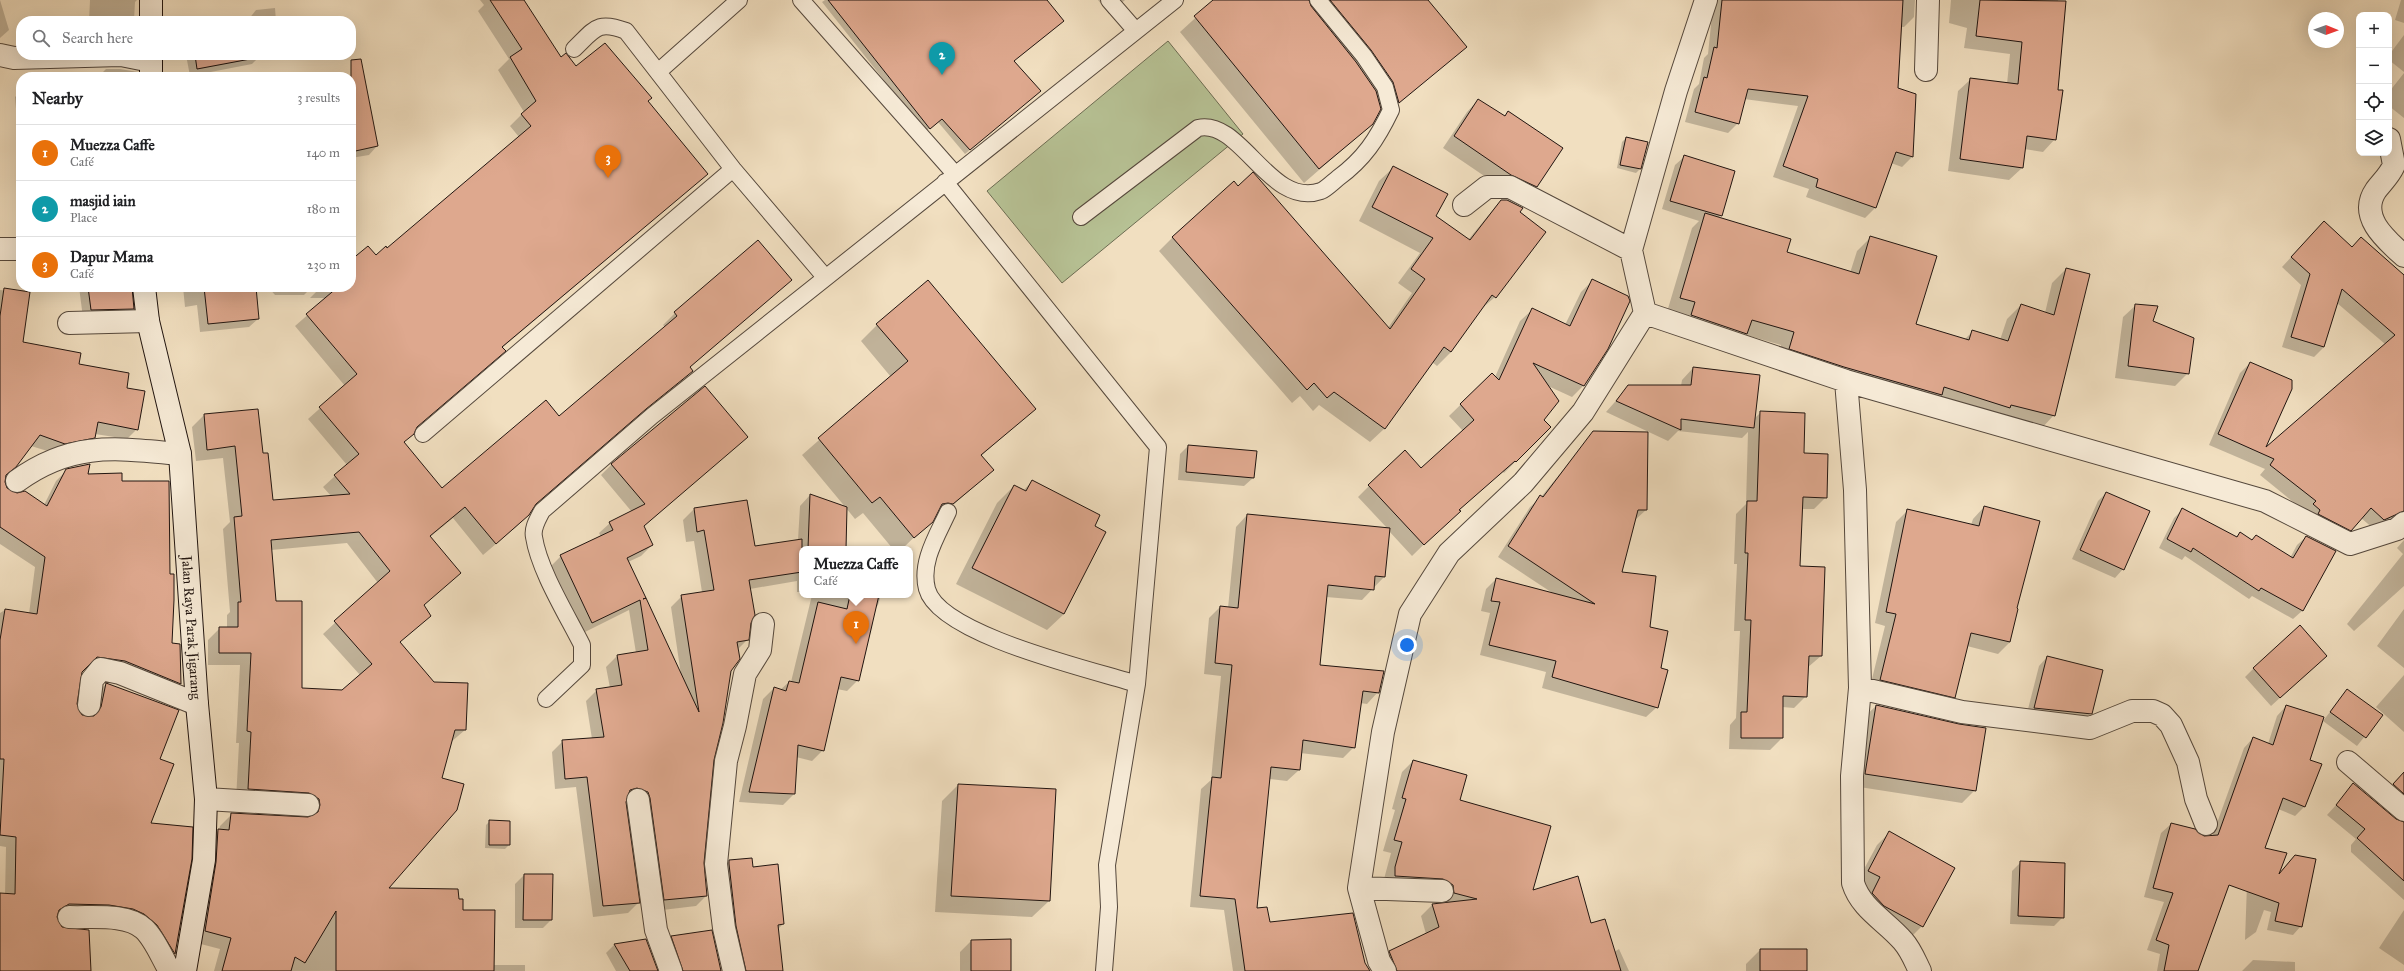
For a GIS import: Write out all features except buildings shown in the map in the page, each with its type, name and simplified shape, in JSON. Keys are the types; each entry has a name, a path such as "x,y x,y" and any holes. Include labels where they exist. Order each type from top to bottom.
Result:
{"street":[{"path":"151,0 151,16"},
{"path":"1384,971 1379,962 1359,888 1383,732 1410,614 1449,553 1523,483 1583,412 1645,313 1631,250 1676,91 1706,0"},
{"path":"1926,70 1928,0"},
{"path":"0,55 16,58"},
{"path":"137,60 151,64"},
{"path":"2392,155 2394,165 2369,202 2369,210 2376,226 2404,256"},
{"path":"1464,205 1487,187 1510,187 1631,250"},
{"path":"0,249 16,249"},
{"name":"Jalan Raya Parak Jigarang","path":"145,292 148,321 180,454 197,704 206,800 204,860 185,971"},
{"path":"1645,313 1846,380 2265,500 2350,544 2402,530"},
{"path":"69,323 148,321"},
{"path":"1846,380 1855,490 1860,688 1852,776 1853,883 1857,894 1871,912 1904,942 1920,971"},
{"path":"17,481 49,461 70,453 114,447 180,454"},
{"path":"734,971 724,928 716,864 726,761 735,726 745,674 760,650 763,624"},
{"path":"89,705 92,680 101,670 120,673 197,704"},
{"path":"1860,688 1962,712 2090,728 2132,711 2153,711 2162,715 2171,725 2188,762 2196,799 2206,824"},
{"path":"2348,762 2404,810"},
{"path":"206,800 308,805"},
{"path":"638,800 656,930 671,971"},
{"path":"1359,888 1442,891"},
{"path":"69,917 108,918 133,922 144,929 170,971"}],"lane":[{"path":"658,72 739,0"},
{"path":"801,0 950,178 1158,447 1137,684 1107,865 1109,908 1104,971"},
{"path":"1109,0 1136,31"},
{"path":"546,699 582,664 583,658 582,645 541,561 533,536 535,524 542,511 652,416 1175,0"},
{"path":"1081,217 1198,128 1209,126 1224,133 1276,180 1298,194 1321,191 1352,168 1376,141 1391,110 1385,87 1364,56 1318,0"},
{"path":"574,49 596,29 609,24 626,30 733,169 825,277"},
{"path":"423,434 733,169"},
{"path":"948,512 926,562 927,591 941,610 964,626 1011,646 1137,684"}],"green space":[{"path":"1168,41 1243,134 1062,283 987,191"}],"place":[{"name":"masjid iain","path":"942,75"},
{"name":"Dapur Mama","path":"608,178"},
{"name":"Muezza Caffe","path":"856,644"}]}
